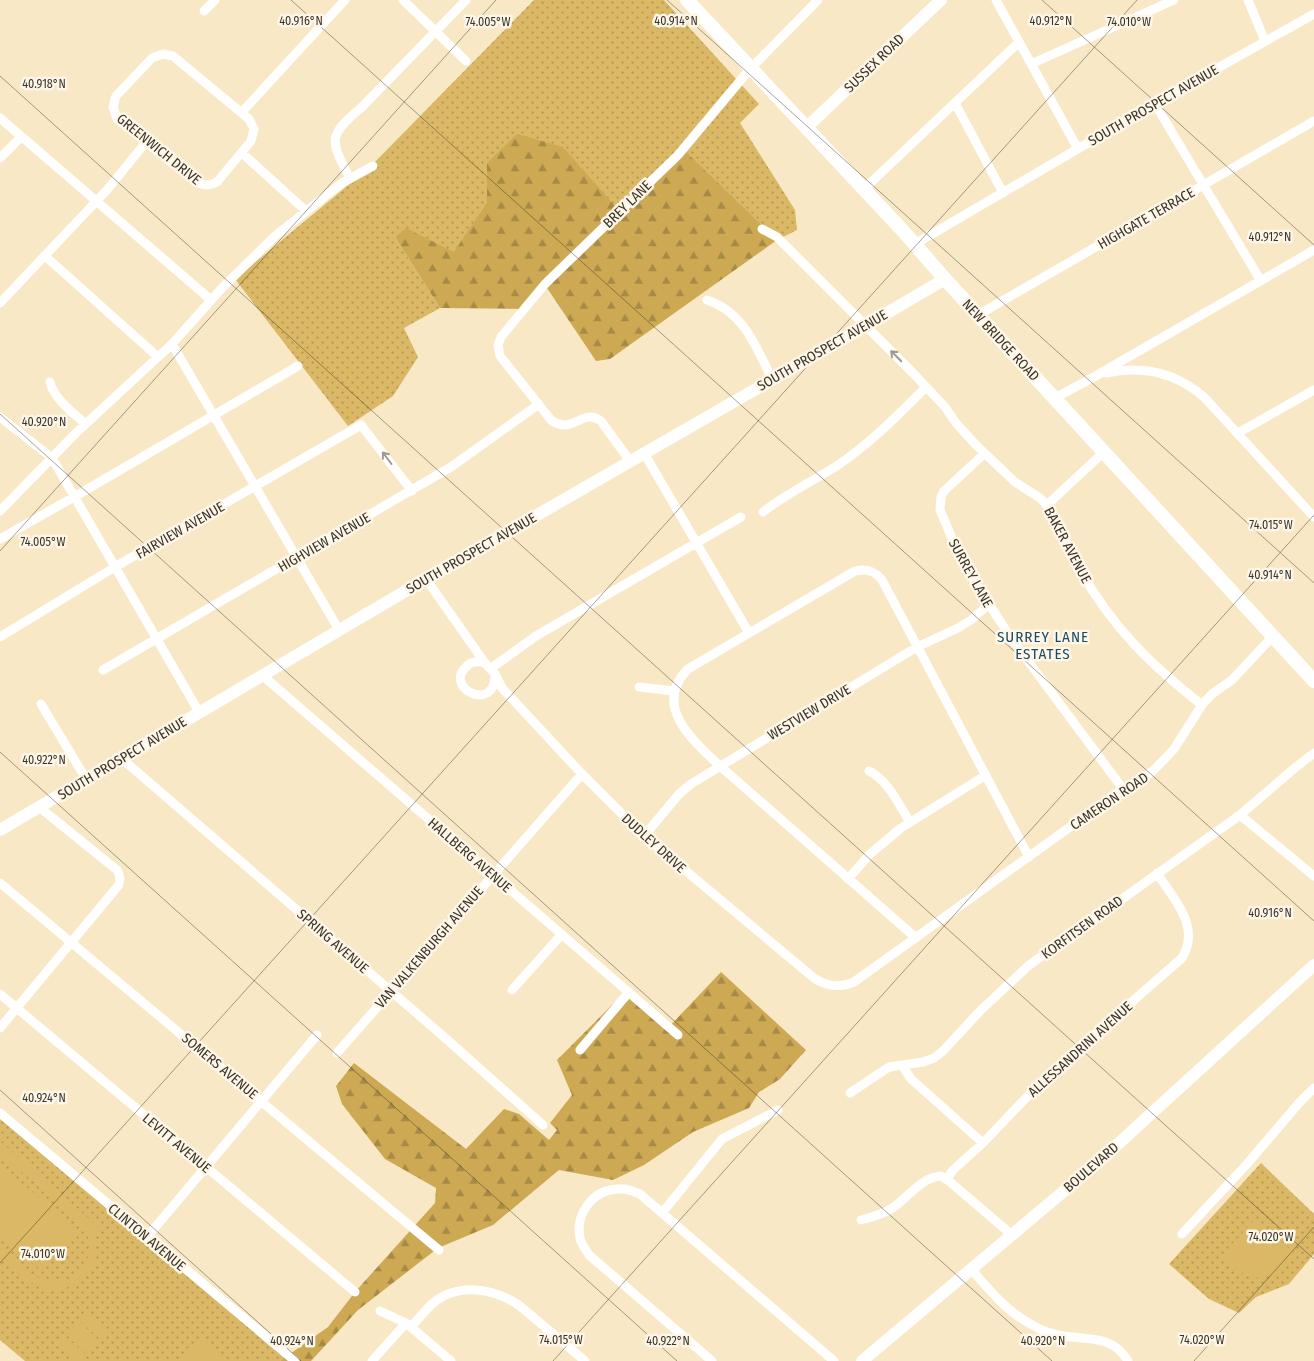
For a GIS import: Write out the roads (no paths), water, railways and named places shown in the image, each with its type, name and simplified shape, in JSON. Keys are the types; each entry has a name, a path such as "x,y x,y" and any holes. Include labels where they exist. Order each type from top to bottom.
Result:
{"main road":[{"name":"NEW BRIDGE ROAD","path":"690,1 1314,681"}],"street":[{"path":"204,11 215,0"},
{"path":"242,112 345,0"},
{"path":"403,0 466,61"},
{"path":"350,179 334,145 337,132 466,0"},
{"name":"BREY LANE","path":"539,404 500,356 498,345 502,337 545,284 678,155 750,68 818,0"},
{"name":"SUSSEX ROAD","path":"807,127 940,0"},
{"path":"996,0 1078,148"},
{"path":"1032,64 1174,0"},
{"path":"1248,0 1265,41"},
{"name":"SOUTH PROSPECT AVENUE","path":"915,244 1078,148 1314,14"},
{"path":"864,189 1019,42"},
{"name":"GREENWICH DRIVE","path":"164,54 173,56 242,112 250,119 254,129 251,141 242,152 217,182 207,186 196,182 146,142 118,119 114,113 113,102 116,96 152,58 164,54"},
{"path":"955,103 1003,193"},
{"path":"1155,104 1261,281"},
{"path":"0,118 212,300"},
{"name":"HIGHGATE TERRACE","path":"978,315 1314,121"},
{"path":"0,158 21,136"},
{"path":"0,303 97,201 146,142"},
{"path":"242,152 306,211"},
{"path":"0,510 86,424 172,344 243,267 306,211 350,179 373,166"},
{"name":"BAKER AVENUE","path":"762,229 776,236 866,326 945,407 956,423 984,454 1016,482 1048,504 1080,569 1117,625 1147,660 1202,705"},
{"path":"1055,398 1314,250"},
{"path":"45,256 158,357"},
{"name":"SOUTH PROSPECT AVENUE","path":"0,830 426,579 945,279"},
{"path":"707,300 723,307 747,329 772,379"},
{"path":"172,344 339,630"},
{"path":"0,539 298,366"},
{"path":"1092,378 1106,373 1134,369 1170,375 1182,381 1204,397 1314,517"},
{"path":"50,382 51,387 61,401 86,424"},
{"path":"763,512 777,501 846,459 867,443 926,387"},
{"path":"1238,433 1314,390"},
{"path":"539,404 551,420 562,426 575,424 586,417 597,418 630,461"},
{"name":"HIGHVIEW AVENUE","path":"103,670 412,491 481,447 539,404"},
{"path":"0,417 52,458 199,712"},
{"name":"FAIRVIEW AVENUE","path":"0,637 115,567 361,425 412,491"},
{"path":"1048,504 1104,451"},
{"path":"644,453 749,634"},
{"name":"SURREY LANE","path":"984,454 944,492 940,503 940,510 954,543 988,605 1123,789"},
{"path":"490,669 536,636 741,516"},
{"path":"916,938 720,766 695,741 681,723 674,708 674,691 681,675 688,669 855,571 861,569 872,571 882,580 1029,857"},
{"name":"DUDLEY DRIVE","path":"426,579 502,688 582,774 644,836 814,978 828,985 836,986"},
{"name":"WESTVIEW DRIVE","path":"644,836 678,794 691,784 917,647 958,628 971,620 988,605"},
{"name":"CAMERON ROAD","path":"836,986 854,982 1123,789 1146,777 1174,749 1202,705 1212,694 1232,680 1273,636"},
{"name":"HALLBERG AVENUE","path":"262,675 678,1035"},
{"path":"639,687 674,691"},
{"path":"41,704 86,779"},
{"name":"KORFITSEN ROAD","path":"850,1093 889,1067 922,1062 934,1058 944,1051 980,1011 1028,966 1240,815 1314,753"},
{"name":"SPRING AVENUE","path":"121,758 391,991 542,1125"},
{"path":"869,771 886,784 910,822"},
{"name":"VAN VALKENBURGH AVENUE","path":"337,1052 582,774"},
{"path":"848,879 875,849 910,822 986,775"},
{"path":"0,1028 118,886 120,877 117,870 39,807"},
{"path":"1240,815 1314,876"},
{"name":"ALLESSANDRINI AVENUE","path":"947,1179 953,1170 983,1143 1046,1077 1182,958 1188,943 1186,919 1157,873"},
{"name":"SOMERS AVENUE","path":"0,883 440,1250"},
{"path":"512,990 562,934"},
{"name":"BOULEVARD","path":"862,1361 1122,1140 1314,965"},
{"path":"580,1050 629,992"},
{"name":"LEVITT AVENUE","path":"0,994 355,1292"},
{"path":"147,1237 317,1035"},
{"path":"903,1065 911,1079 983,1143"},
{"path":"1182,1234 1270,1139 1299,1103 1314,1088"},
{"path":"662,1213 722,1138 778,1110"},
{"name":"CLINTON AVENUE","path":"0,1113 295,1361"},
{"path":"861,1220 885,1212 929,1178 941,1176 947,1179 1012,1235"},
{"path":"712,1361 589,1255 580,1239 580,1220 587,1205 602,1192 617,1189 640,1194 834,1361"},
{"path":"971,1269 1003,1305 1034,1327 1062,1336 1095,1338 1111,1344 1128,1361"},
{"path":"372,1361 433,1303 461,1291 486,1290 508,1298 520,1306 585,1361"},
{"path":"380,1311 408,1325 451,1361"}],"district":[{"name":"SURREY LANE ESTATES","path":"1043,646"}]}
